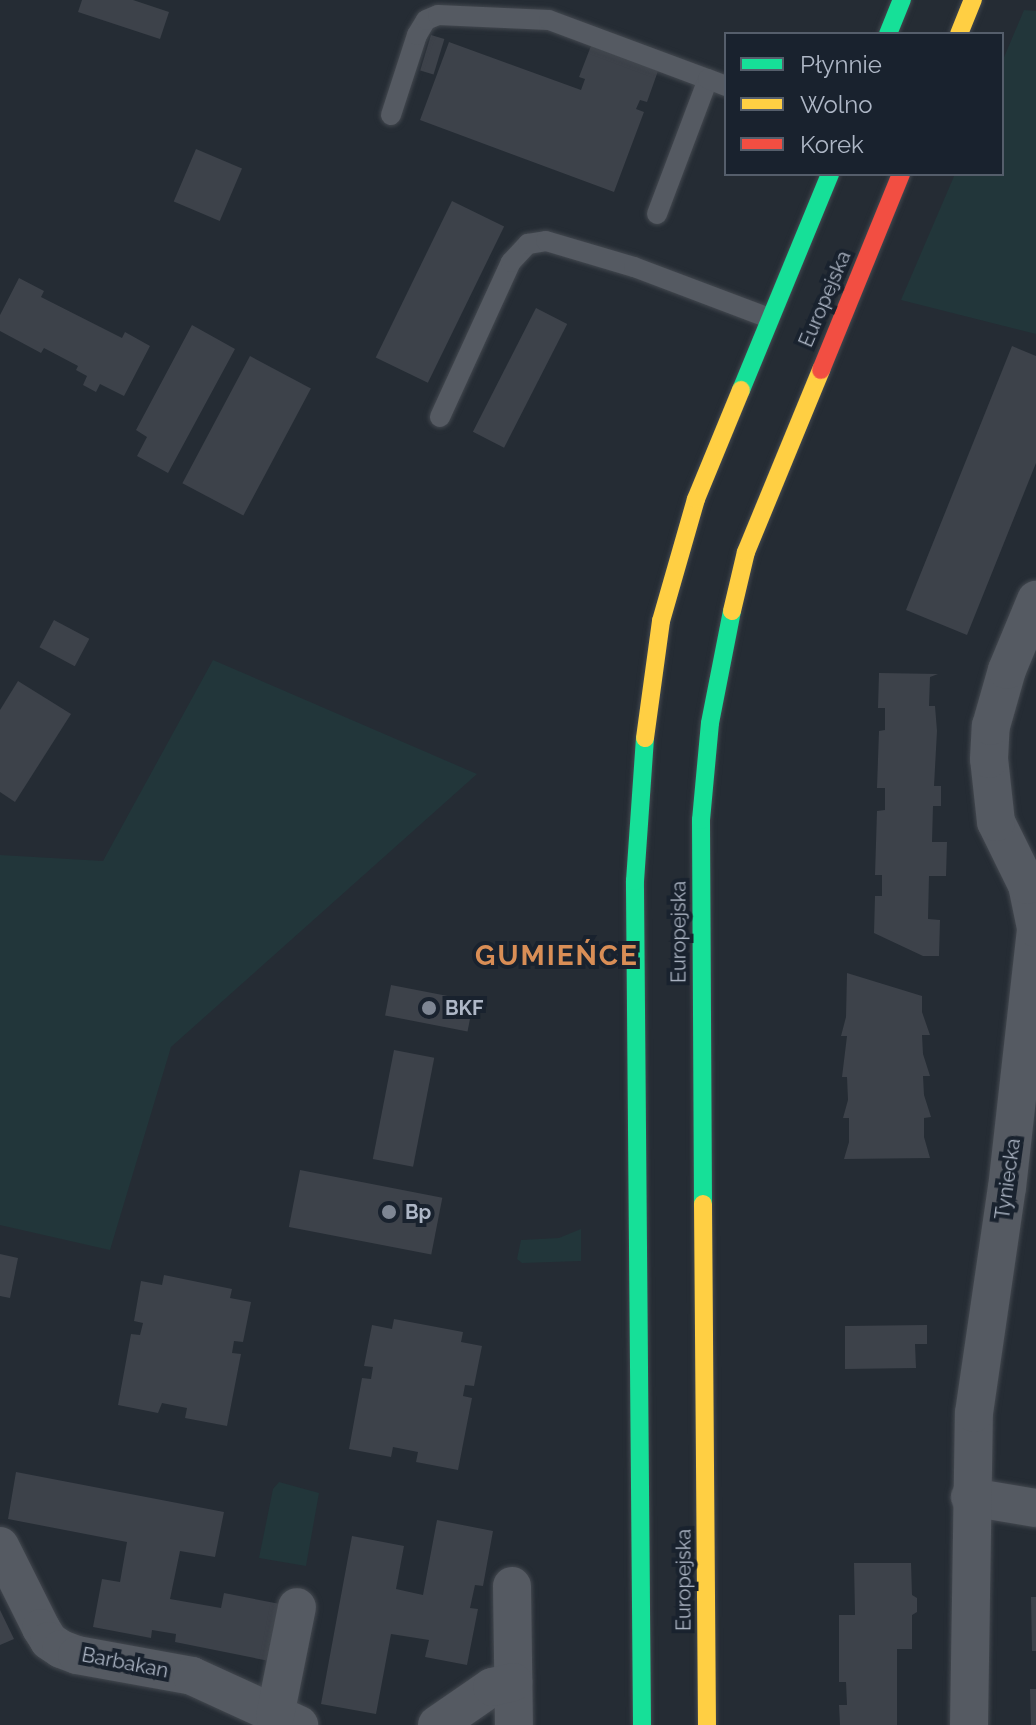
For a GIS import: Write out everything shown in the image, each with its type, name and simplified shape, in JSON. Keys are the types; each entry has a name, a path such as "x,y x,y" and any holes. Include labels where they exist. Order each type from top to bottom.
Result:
{"main road":[{"path":"889,32 902,0"},
{"path":"960,32 973,0"},
{"path":"642,1725 635,881 639,782 652,671 677,559 717,440 829,176"},
{"name":"Europejska","path":"707,1725 701,820 710,723 723,646 746,552 900,176"}],"street":[{"name":"Tyniecka","path":"969,1725 970,1497 974,1413 1022,1191 1036,928 1027,885 996,822 989,759 991,726 1007,670 1036,600"},
{"path":"970,1497 1036,1508"},
{"name":"Barbakan","path":"0,1546 41,1628 49,1641 61,1649 77,1655 192,1676 287,1720"},
{"path":"512,1586 514,1725"},
{"path":"287,1720 297,1607"},
{"path":"437,1725 492,1687 513,1682"}],"lane":[{"path":"391,115 417,35 426,20 438,15 549,20 717,83 657,214"},
{"path":"440,417 511,262 528,244 546,241 634,267 769,318"}],"green space":[{"path":"1024,10 1036,11 1036,334 901,300 954,176 1004,176 1004,57"},
{"path":"213,660 477,774 171,1047 110,1250 0,1225 0,855 103,861"},
{"path":"581,1229 581,1261 522,1263 517,1259 521,1240 559,1238"},
{"path":"279,1482 319,1493 306,1566 259,1558 273,1489"}],"building":[{"path":"82,0 133,0 169,12 160,39 78,12"},
{"path":"431,35 444,39 434,74 420,70"},
{"path":"449,42 581,90 585,79 579,77 591,46 658,71 647,102 640,100 636,109 644,112 614,192 420,120"},
{"path":"196,149 242,169 220,221 174,201"},
{"path":"452,201 504,226 428,383 376,357"},
{"path":"19,278 44,291 41,297 122,338 125,332 150,346 124,396 100,384 96,392 83,385 87,376 76,370 78,366 44,348 41,353 0,331 0,315"},
{"path":"536,308 567,324 504,448 473,432"},
{"path":"192,325 235,349 168,473 137,456 147,437 136,430"},
{"path":"1012,346 1036,356 1036,463 967,635 906,610"},
{"path":"250,356 311,388 243,516 182,483"},
{"path":"54,620 89,639 75,666 39,647"},
{"path":"879,673 938,674 930,677 929,706 935,706 937,731 934,786 941,786 941,806 933,806 932,842 947,842 946,876 929,876 928,919 940,920 939,956 923,956 874,933 875,896 882,896 882,875 875,875 877,811 885,810 885,788 877,788 879,731 885,730 885,708 878,708"},
{"path":"18,681 71,714 15,802 0,792 0,710"},
{"path":"847,973 922,996 922,1012 930,1035 922,1035 923,1054 930,1076 923,1076 924,1095 931,1117 924,1118 924,1137 930,1158 844,1159 849,1142 849,1118 843,1118 848,1100 847,1077 842,1077 847,1036 841,1036 846,1017"},
{"name":"BKF","path":"391,985 473,1001 468,1031 385,1015"},
{"path":"394,1050 434,1058 413,1167 373,1159"},
{"path":"300,1170 442,1198 431,1255 289,1227"},
{"path":"0,1254 18,1258 10,1298 0,1296"},
{"path":"164,1275 232,1289 230,1298 251,1302 243,1342 234,1341 232,1353 241,1354 227,1426 185,1418 187,1408 162,1403 158,1413 118,1405 131,1334 140,1335 143,1323 134,1321 141,1281 162,1285"},
{"path":"394,1319 463,1332 461,1342 482,1346 474,1386 465,1385 463,1396 472,1398 458,1470 416,1462 418,1452 393,1447 391,1457 349,1449 362,1378 371,1379 373,1367 364,1366 372,1325 392,1329"},
{"path":"927,1325 927,1344 915,1344 916,1368 845,1369 845,1326"},
{"path":"16,1472 224,1512 215,1557 180,1551 170,1599 221,1608 224,1593 280,1604 269,1661 175,1642 176,1634 152,1630 151,1638 93,1627 102,1579 120,1582 127,1542 8,1519"},
{"path":"437,1520 493,1531 483,1586 475,1585 470,1608 478,1609 467,1665 425,1657 429,1640 391,1634 376,1714 321,1704 352,1536 404,1546 396,1589 423,1595"},
{"path":"854,1563 911,1563 912,1595 917,1598 917,1612 912,1615 912,1649 897,1649 897,1725 840,1725 839,1705 847,1705 846,1682 839,1682 839,1615 855,1615"},
{"path":"1031,1597 1036,1597 1036,1651 1032,1651"},
{"path":"0,1610 14,1639 0,1645"},
{"path":"1030,1689 1036,1689 1036,1725 1031,1725"}],"traffic: fast":[{"path":"889,32 902,0"},
{"path":"741,390 829,176"},
{"path":"703,1204 701,820 710,723 732,611"},
{"path":"642,1725 635,881 645,738"}],"traffic: slow":[{"path":"960,32 973,0"},
{"path":"732,611 746,552 821,370"},
{"path":"645,738 661,621 696,499 741,390"},
{"path":"703,1204 707,1725"}],"traffic: jam":[{"path":"821,370 900,176"}],"place":[{"name":"BKF","path":"429,1008"},
{"name":"Bp","path":"389,1212"}],"district":[{"name":"GUMIEŃCE","path":"557,956"}]}
